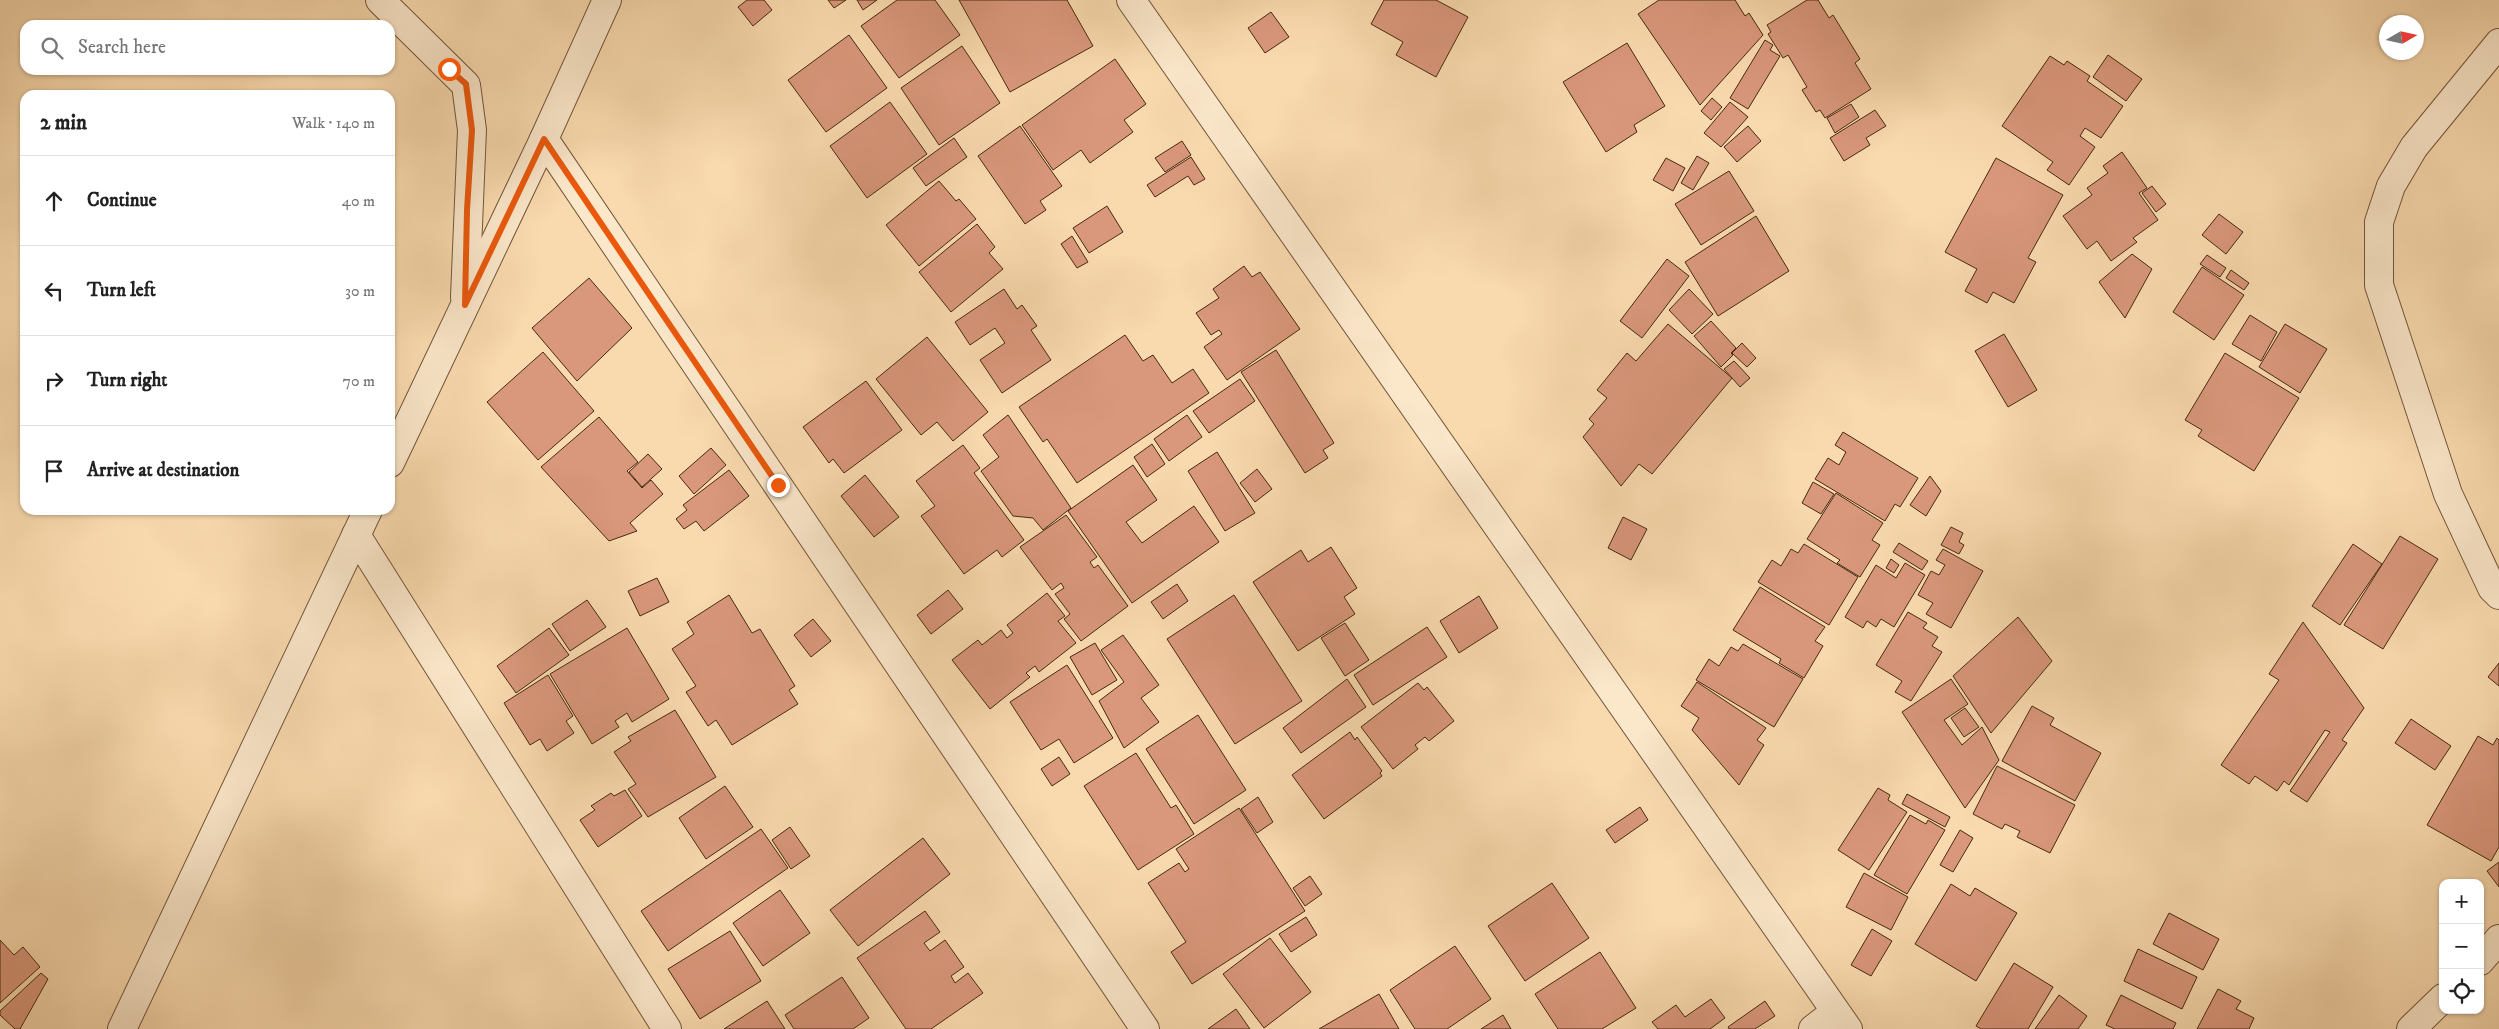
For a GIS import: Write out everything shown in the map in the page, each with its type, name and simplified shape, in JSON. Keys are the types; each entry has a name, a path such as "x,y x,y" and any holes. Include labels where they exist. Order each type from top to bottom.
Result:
{"street":[{"path":"380,0 466,84 472,130 467,210 465,305"},
{"path":"395,452 544,139 607,0"},
{"path":"1131,0 1842,1020 1813,1029"},
{"path":"2499,43 2414,148 2391,186 2379,222 2379,285 2448,494 2492,588 2499,595"},
{"path":"544,139 1145,1029"},
{"path":"122,1029 366,515"},
{"path":"356,534 667,1029"},
{"path":"2484,956 2499,939"},
{"path":"2411,1029 2439,1002"}],"building":[{"path":"747,0 764,0 772,10 753,26 738,7"},
{"path":"828,0 846,0 834,8"},
{"path":"857,0 877,0 863,10"},
{"path":"897,0 935,0 960,35 899,78 861,26"},
{"path":"959,0 1067,0 1093,46 1010,92"},
{"path":"1384,0 1436,0 1468,17 1436,77 1396,55 1403,42 1371,24"},
{"path":"1659,0 1735,0 1745,16 1749,13 1763,35 1700,105 1638,14"},
{"path":"1807,0 1818,0 1829,18 1833,15 1860,59 1855,63 1871,89 1825,118 1820,110 1816,112 1802,90 1807,87 1788,55 1783,58 1768,34 1771,32 1767,25"},
{"path":"1271,12 1289,37 1265,53 1248,28"},
{"path":"849,35 887,88 826,132 788,80"},
{"path":"1765,40 1773,45 1770,50 1780,56 1748,109 1730,98"},
{"path":"1627,43 1665,106 1634,125 1637,132 1606,152 1563,82"},
{"path":"962,46 1000,103 939,145 901,88"},
{"path":"2108,55 2142,79 2126,101 2093,77"},
{"path":"2050,56 2064,65 2067,61 2090,76 2087,81 2123,106 2101,138 2085,128 2080,136 2095,147 2069,185 2047,170 2053,162 2002,126"},
{"path":"1115,59 1146,104 1124,120 1133,132 1090,163 1081,150 1053,170 1022,125"},
{"path":"1712,98 1722,107 1711,120 1701,111"},
{"path":"890,102 927,154 867,198 830,146"},
{"path":"1730,102 1748,117 1721,147 1704,133"},
{"path":"1851,104 1859,117 1835,133 1827,118"},
{"path":"1875,110 1886,126 1866,138 1870,145 1844,161 1830,138"},
{"path":"1020,126 1062,186 1040,201 1046,210 1025,224 978,156"},
{"path":"1748,126 1761,141 1737,162 1724,147"},
{"path":"954,138 967,157 926,186 913,168"},
{"path":"1182,141 1191,155 1165,172 1155,158"},
{"path":"2122,152 2147,188 2139,193 2158,220 2133,238 2137,242 2111,261 2097,241 2087,249 2063,216 2092,195 2087,188 2108,173 2103,166"},
{"path":"1697,156 1709,163 1693,190 1681,183"},
{"path":"1191,157 1205,179 1194,185 1188,176 1155,197 1147,185"},
{"path":"1666,158 1685,168 1673,191 1653,180"},
{"path":"1996,158 2063,195 2028,258 2036,262 2014,303 1993,292 1987,303 1965,291 1977,269 1945,252"},
{"path":"1729,171 1754,211 1701,245 1675,204"},
{"path":"939,181 956,201 959,199 976,219 919,266 886,225"},
{"path":"2152,186 2166,204 2156,212 2142,193"},
{"path":"1107,206 1123,232 1089,253 1073,228"},
{"path":"2219,214 2243,232 2226,254 2202,235"},
{"path":"1756,216 1789,271 1718,316 1685,262"},
{"path":"977,224 995,247 989,253 1003,269 951,312 919,272"},
{"path":"1072,236 1088,262 1077,268 1061,244"},
{"path":"2132,254 2152,269 2125,318 2099,282"},
{"path":"2207,255 2226,268 2220,277 2200,264"},
{"path":"1667,259 1689,276 1642,338 1620,321"},
{"path":"1244,266 1252,277 1260,272 1300,329 1227,380 1204,347 1222,334 1219,330 1211,335 1196,313 1219,298 1213,289"},
{"path":"2202,267 2244,295 2214,340 2173,312"},
{"path":"2231,270 2249,283 2244,290 2226,278"},
{"path":"589,278 632,328 577,381 532,328"},
{"path":"1004,289 1017,309 1022,305 1037,326 1031,330 1051,360 1002,393 980,360 1005,343 995,328 970,345 955,322"},
{"path":"1689,289 1713,314 1692,334 1669,310"},
{"path":"2250,315 2277,332 2261,361 2232,344"},
{"path":"1711,321 1736,348 1731,353 1733,355 1721,367 1694,336"},
{"path":"1668,324 1732,378 1652,474 1639,464 1621,486 1583,437 1594,424 1589,419 1607,398 1597,390 1627,353 1636,361"},
{"path":"2285,324 2327,349 2300,393 2259,367"},
{"path":"2004,334 2037,390 2008,407 1975,351"},
{"path":"1125,335 1143,361 1153,355 1172,383 1193,369 1209,393 1077,483 1047,439 1043,442 1019,407"},
{"path":"927,337 988,412 953,441 937,422 921,435 876,379"},
{"path":"1742,343 1756,358 1747,367 1732,353"},
{"path":"1276,350 1334,443 1323,450 1328,458 1305,473 1241,372"},
{"path":"543,352 594,411 538,460 487,402"},
{"path":"2225,353 2299,398 2254,471 2198,436 2202,430 2185,420"},
{"path":"1734,361 1750,378 1740,387 1724,369"},
{"path":"1240,379 1255,401 1209,433 1193,411"},
{"path":"866,381 902,430 844,473 833,459 829,463 803,427"},
{"path":"1008,415 1071,508 1043,530 1033,518 1013,516 981,471 999,457 983,435"},
{"path":"1187,415 1202,437 1169,461 1154,439"},
{"path":"599,417 638,462 627,471 642,488 651,480 663,494 630,523 637,531 609,541 541,467"},
{"path":"1843,432 1918,478 1900,507 1895,504 1885,521 1815,479 1828,458 1839,465 1846,452 1835,445"},
{"path":"1152,444 1165,464 1147,477 1134,457"},
{"path":"963,445 980,468 974,473 1024,540 1002,557 997,550 964,574 921,516 935,506 916,481"},
{"path":"711,448 726,465 694,494 679,476"},
{"path":"1217,452 1255,513 1225,531 1188,471"},
{"path":"648,454 662,469 642,487 629,472"},
{"path":"1133,465 1157,500 1126,522 1142,543 1194,506 1219,542 1132,603 1068,511"},
{"path":"1257,469 1272,489 1255,502 1240,483"},
{"path":"729,470 749,496 704,531 696,521 684,529 676,519 687,510 683,505"},
{"path":"865,475 899,517 874,537 841,496"},
{"path":"1930,476 1941,491 1926,516 1910,505"},
{"path":"1813,482 1834,494 1821,514 1802,503"},
{"path":"1836,493 1883,523 1872,540 1880,545 1860,577 1837,563 1840,560 1807,539"},
{"path":"1066,515 1097,557 1090,562 1094,568 1098,565 1128,606 1081,641 1064,619 1070,614 1055,594 1064,588 1061,583 1052,590 1020,547"},
{"path":"1623,517 1647,529 1631,560 1608,548"},
{"path":"1951,527 1963,533 1959,542 1964,545 1959,554 1941,545"},
{"path":"2400,536 2438,559 2383,649 2344,625"},
{"path":"1899,543 1928,561 1922,570 1893,552"},
{"path":"1804,544 1858,577 1829,625 1758,582 1772,560 1781,566 1791,549 1798,553"},
{"path":"2353,544 2382,564 2340,625 2312,606"},
{"path":"1331,547 1357,588 1344,597 1355,614 1298,651 1253,582 1301,550 1308,562"},
{"path":"1943,549 1983,571 1951,628 1926,614 1933,603 1918,595 1931,571 1939,575 1945,565 1936,560"},
{"path":"1891,559 1899,565 1894,573 1886,568"},
{"path":"1905,563 1925,575 1894,627 1881,619 1876,627 1867,621 1863,628 1845,617 1876,565 1896,578"},
{"path":"657,578 669,602 640,616 628,591"},
{"path":"1177,584 1188,601 1163,619 1151,602"},
{"path":"1760,587 1825,627 1815,641 1823,646 1804,678 1779,663 1781,659 1733,630"},
{"path":"948,590 963,609 931,634 917,615"},
{"path":"1047,593 1065,616 1058,621 1076,643 1039,672 1035,666 1026,673 1030,677 990,709 952,660 978,640 982,645 1001,630 1007,638 1013,633 1007,625"},
{"path":"729,595 752,633 760,629 795,686 789,690 798,704 732,745 716,720 708,726 686,692 696,686 672,649 694,634 687,622"},
{"path":"1234,595 1302,701 1235,744 1167,639"},
{"path":"1479,596 1498,628 1459,653 1440,621"},
{"path":"587,600 606,627 570,651 552,624"},
{"path":"1908,612 1927,623 1923,628 1938,637 1932,646 1942,652 1911,701 1895,692 1902,681 1876,665"},
{"path":"2018,617 2052,661 1991,733 1953,676"},
{"path":"813,619 831,641 811,657 794,635"},
{"path":"2303,622 2364,708 2342,740 2347,743 2307,802 2290,791 2330,732 2325,730 2289,785 2284,781 2277,791 2255,776 2249,784 2221,765 2279,680 2269,674"},
{"path":"1345,623 1369,660 1345,676 1321,638"},
{"path":"1427,627 1447,657 1373,705 1354,675"},
{"path":"549,628 569,655 516,693 497,666"},
{"path":"627,628 669,699 632,722 627,713 615,721 619,727 592,744 550,674"},
{"path":"1123,635 1159,685 1141,698 1159,722 1124,748 1099,701 1124,682 1101,650"},
{"path":"1095,643 1117,680 1092,695 1070,657"},
{"path":"1743,644 1803,679 1774,727 1696,680 1709,659 1719,666 1731,647 1738,651"},
{"path":"2499,663 2499,686 2488,677"},
{"path":"1067,665 1113,738 1074,763 1059,739 1041,750 1010,702"},
{"path":"548,675 573,716 566,721 574,733 547,751 540,739 530,745 504,703"},
{"path":"1347,679 1366,707 1301,753 1283,728"},
{"path":"1951,679 1968,704 1944,720 1962,745 1982,727 1999,760 1965,808 1902,712"},
{"path":"1697,682 1766,728 1757,740 1764,745 1739,785 1692,730 1699,718 1681,706"},
{"path":"1418,683 1424,690 1427,687 1454,721 1429,741 1425,737 1415,745 1418,749 1393,769 1361,727"},
{"path":"2032,706 2054,718 2050,725 2101,753 2075,801 2002,761"},
{"path":"1965,708 1979,727 1964,737 1951,718"},
{"path":"675,710 716,777 648,817 628,789 636,784 614,752 631,741 628,737"},
{"path":"1198,715 1246,790 1194,824 1146,749"},
{"path":"2411,719 2451,746 2435,770 2395,743"},
{"path":"1350,732 1355,740 1357,737 1382,771 1380,773 1382,776 1324,819 1292,775"},
{"path":"2478,736 2493,745 2497,738 2499,740 2499,847 2491,861 2427,825"},
{"path":"1136,753 1171,808 1176,805 1194,834 1138,870 1084,786"},
{"path":"1059,757 1070,774 1052,786 1041,769"},
{"path":"1997,766 2075,805 2050,853 2017,837 2020,831 2005,824 2002,829 1973,814"},
{"path":"725,786 753,827 706,859 679,818"},
{"path":"1878,788 1890,795 1888,800 1907,812 1869,870 1838,850"},
{"path":"625,790 642,816 598,847 580,820 595,810 591,806 611,793 614,796"},
{"path":"1907,794 1950,817 1945,827 1902,804"},
{"path":"1258,797 1273,822 1257,833 1241,809"},
{"path":"1640,807 1648,820 1615,843 1606,830"},
{"path":"1239,808 1305,911 1192,984 1171,952 1186,942 1148,883 1179,863 1185,872 1189,869 1176,849"},
{"path":"1910,815 1926,824 1928,820 1945,830 1907,894 1874,875"},
{"path":"790,827 810,856 791,869 772,840"},
{"path":"761,829 788,868 668,951 641,911"},
{"path":"1960,830 1973,838 1953,872 1940,865"},
{"path":"923,838 950,874 858,946 830,910"},
{"path":"2499,862 2499,887 2487,871"},
{"path":"1864,873 1908,897 1891,930 1846,907"},
{"path":"1310,876 1322,894 1305,906 1293,888"},
{"path":"1552,883 1589,938 1525,981 1488,926"},
{"path":"1951,884 1970,896 1975,888 2017,913 1976,981 1915,944"},
{"path":"780,890 810,933 763,966 733,923"},
{"path":"925,911 940,932 924,943 930,951 945,940 964,967 951,976 955,983 968,973 983,993 931,1029 906,1029 857,958"},
{"path":"2169,913 2219,939 2203,970 2153,944"},
{"path":"1306,917 1317,935 1291,952 1279,934"},
{"path":"1872,929 1892,941 1871,976 1851,965"},
{"path":"730,931 761,981 700,1019 668,969"},
{"path":"1270,938 1311,992 1264,1028 1223,974"},
{"path":"0,940 14,955 23,947 40,967 0,1003"},
{"path":"1455,946 1491,999 1447,1029 1415,1029 1390,990"},
{"path":"2138,949 2197,977 2182,1009 2124,981"},
{"path":"1600,952 1636,1008 1602,1029 1558,1029 1535,994"},
{"path":"2014,963 2053,987 2028,1029 1981,1029 1976,1026"},
{"path":"41,973 48,979 20,1029 15,1029 0,1015 0,1011"},
{"path":"842,977 869,1018 853,1029 794,1029 785,1015"},
{"path":"2218,989 2241,1001 2236,1009 2254,1018 2249,1029 2197,1029"},
{"path":"1379,994 1399,1029 1319,1029"},
{"path":"2059,995 2087,1016 2078,1029 2035,1029"},
{"path":"2121,995 2176,1023 2173,1029 2115,1029 2106,1025"},
{"path":"1711,999 1725,1018 1710,1029 1658,1029 1652,1022 1676,1005 1685,1017"},
{"path":"767,1001 785,1029 724,1029"},
{"path":"1765,1001 1775,1016 1755,1029 1729,1029 1728,1027"},
{"path":"1236,1009 1250,1029 1208,1029"},
{"path":"1503,1015 1511,1029 1481,1029"}],"route":[{"path":"449,69 466,84 472,130 467,210 465,305 544,139 778,485"}]}
